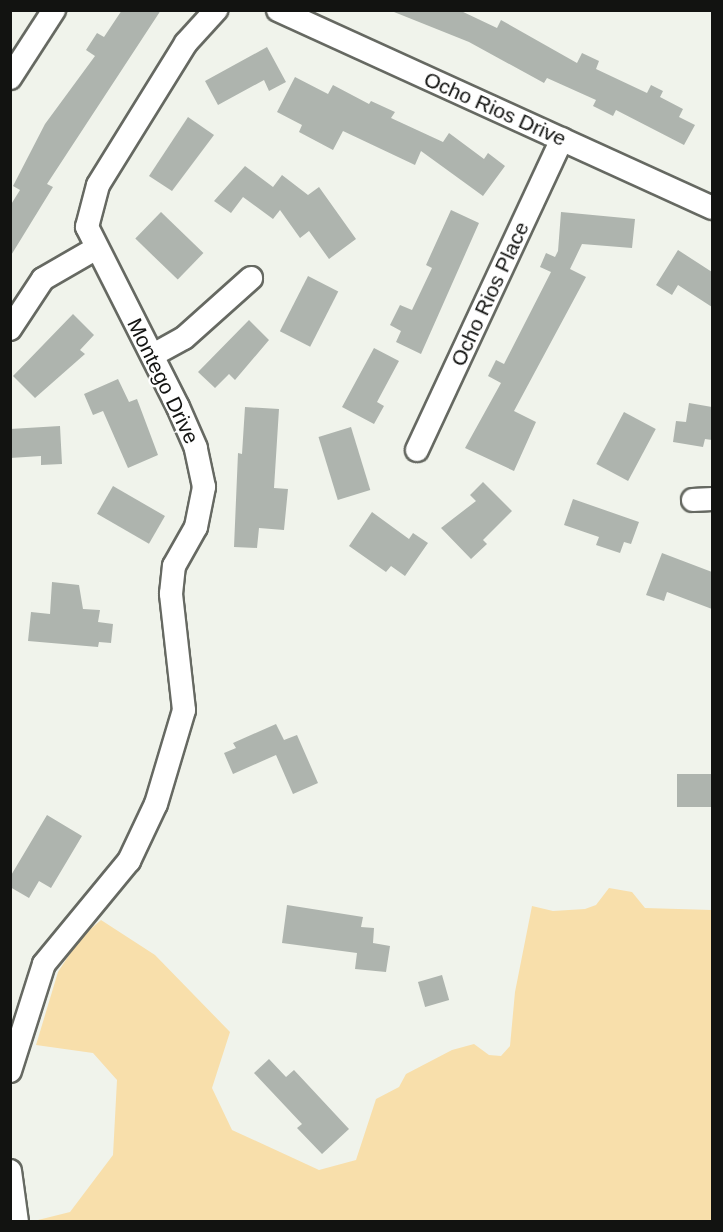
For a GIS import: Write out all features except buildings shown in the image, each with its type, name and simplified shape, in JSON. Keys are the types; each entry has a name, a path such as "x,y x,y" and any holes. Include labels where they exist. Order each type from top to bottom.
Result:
{"street":[{"path":"10,78 54,10"},
{"name":"Montego Drive","path":"10,1071 44,964 129,861 156,804 184,710 171,594 174,566 196,527 204,487 196,448 153,356 95,249 87,227 98,185 186,43 216,10"},
{"name":"Ocho Rios Drive","path":"278,10 712,208"},
{"name":"Ocho Rios Place","path":"417,450 562,139"},
{"path":"10,328 43,279 95,249"},
{"path":"153,356 184,338 251,278"},
{"path":"10,1171 17,1221"}],"shaded area":[{"path":"609,888 632,892 645,908 712,910 712,1221 30,1222 70,1212 113,1155 117,1080 93,1053 36,1045 58,972 80,938 101,920 155,955 230,1032 212,1088 232,1130 319,1170 356,1160 376,1099 399,1087 406,1074 452,1050 474,1044 489,1055 501,1056 510,1046 515,992 532,906 553,911 585,909 596,905"}]}
